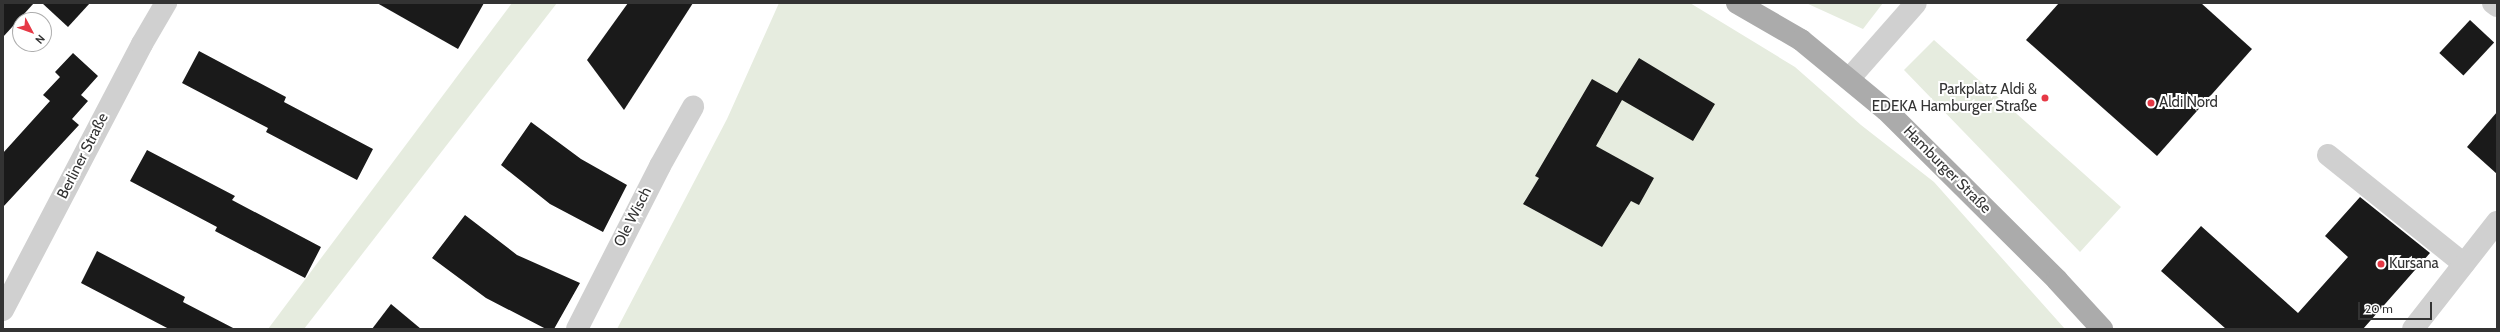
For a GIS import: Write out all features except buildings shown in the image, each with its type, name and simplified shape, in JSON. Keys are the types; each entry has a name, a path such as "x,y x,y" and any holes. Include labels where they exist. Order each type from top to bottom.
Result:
{"main road":[{"name":"Hamburger Straße","path":"1737,3 1801,40 1849,79 1916,138 2057,280 2102,329"}],"street":[{"name":"Berliner Straße","path":"3,310 142,44 166,3"},
{"path":"1849,79 1916,3"},
{"path":"2493,3 2497,6"},
{"name":"Ole Wisch","path":"576,329 660,166 694,107"},
{"path":"2328,155 2464,264"},
{"path":"2413,329 2497,222"}],"shaded area":[{"path":"512,3 557,3 304,329 268,329"},
{"path":"779,3 1690,3 1795,67 1861,125 1934,182 2065,329 617,329 727,119"},
{"path":"1806,3 1883,3 1863,29"},
{"path":"1934,40 2121,207 2080,252 1904,70"}],"place":[{"name":"Parkplatz Aldi & EDEKA Hamburger Straße","path":"2045,98"},
{"name":"Aldi Nord","path":"2151,103"},
{"name":"Kursana","path":"2381,264"}]}
